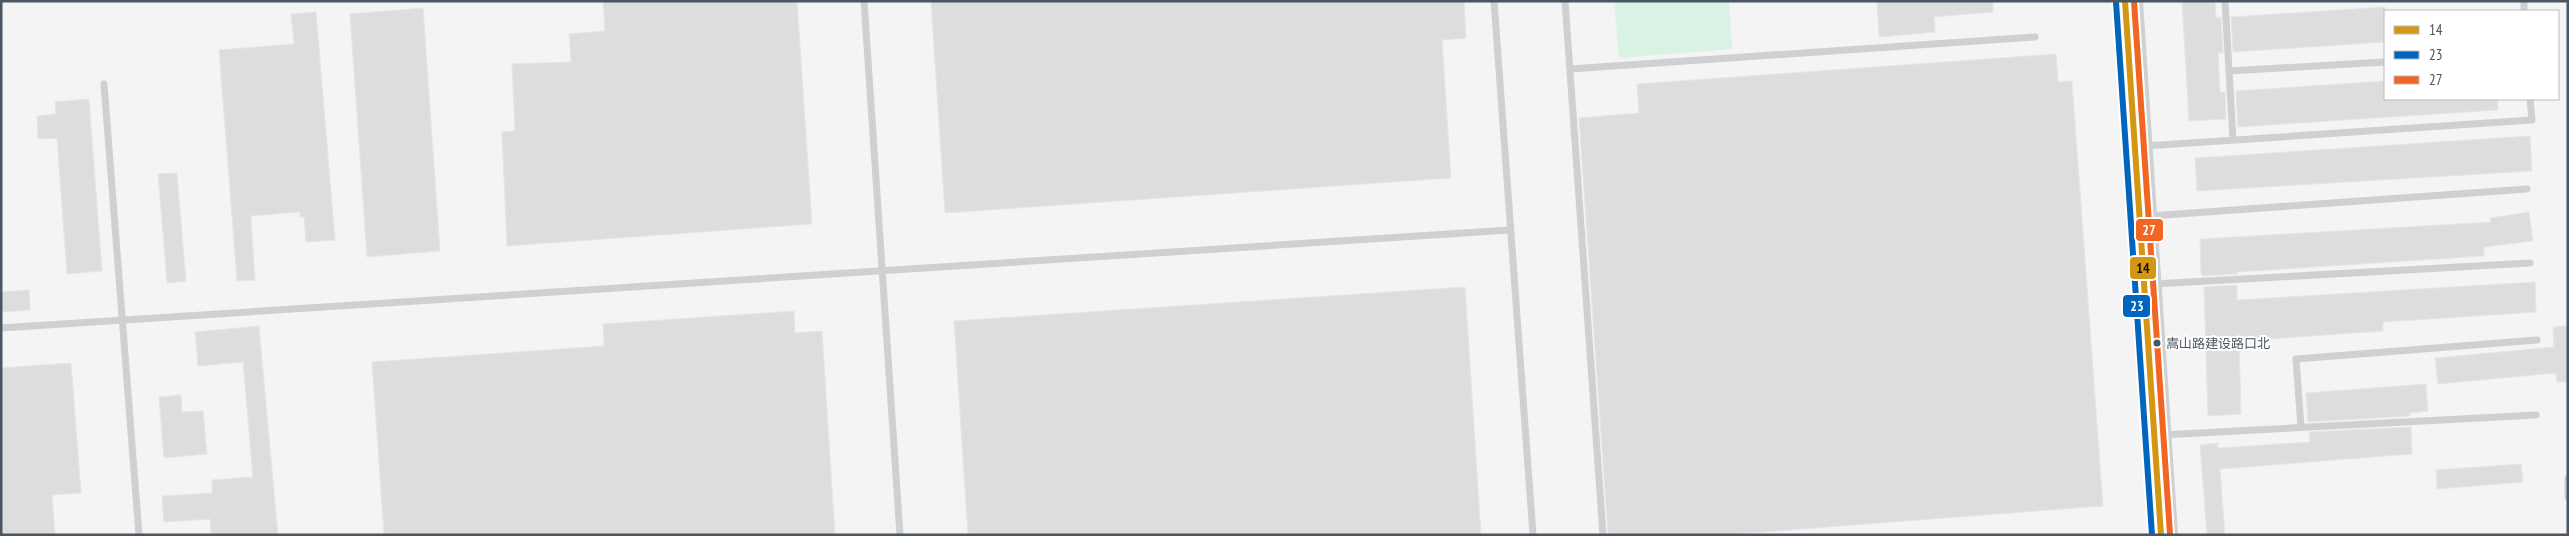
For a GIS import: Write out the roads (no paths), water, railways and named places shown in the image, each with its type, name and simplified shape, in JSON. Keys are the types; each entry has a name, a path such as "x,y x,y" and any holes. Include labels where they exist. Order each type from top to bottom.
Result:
{"street":[{"path":"2125,1 2140,147 2159,435 2171,535"},
{"path":"2136,1 2140,147"},
{"path":"2159,435 2160,535"}],"lane":[{"path":"864,1 900,535"},
{"path":"1494,1 1533,535"},
{"path":"1565,1 1603,535"},
{"path":"2225,1 2233,140"},
{"path":"1570,69 2035,37"},
{"path":"2229,71 2384,62"},
{"path":"104,84 139,535"},
{"path":"2140,147 2532,120 2530,100"},
{"path":"2145,216 2527,189"},
{"path":"1,328 1510,230"},
{"path":"2149,284 2530,263"},
{"path":"2301,427 2296,359 2537,340"},
{"path":"2159,435 2536,415"},
{"path":"2568,478 2568,497"}],"place":[{"name":"嵩山路建设路口北","path":"2157,343"}]}
